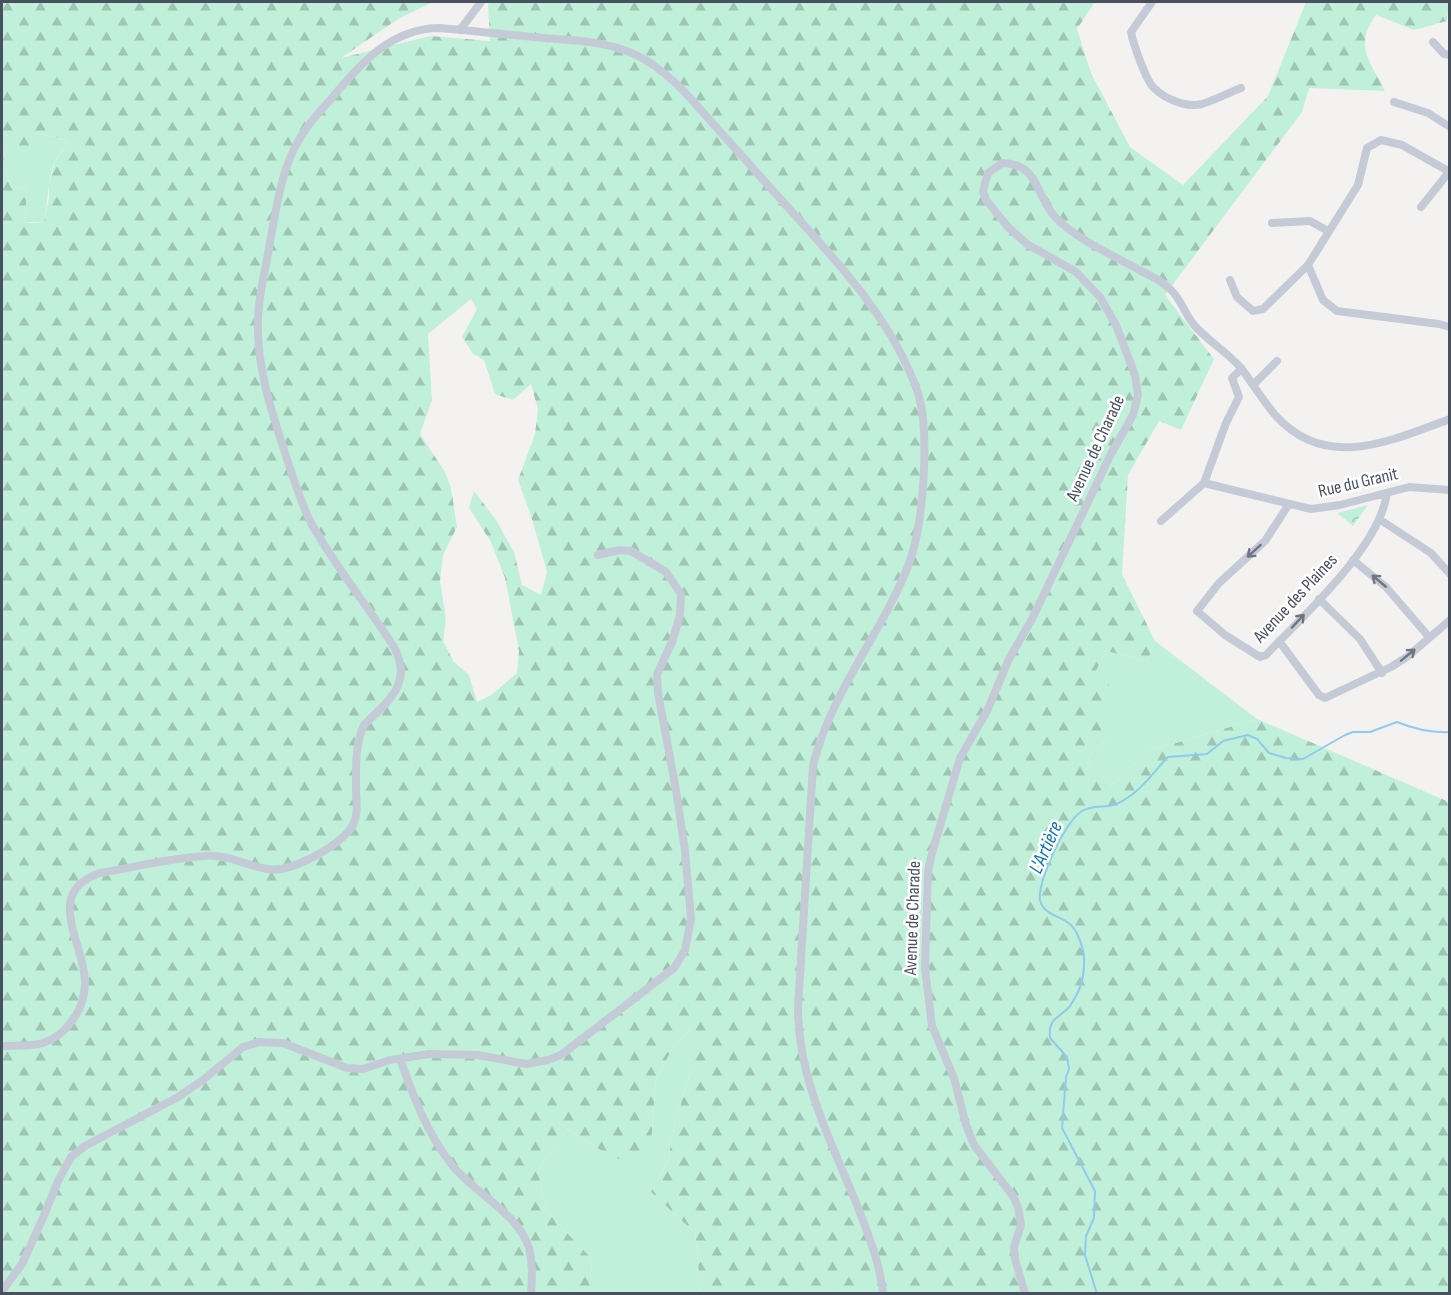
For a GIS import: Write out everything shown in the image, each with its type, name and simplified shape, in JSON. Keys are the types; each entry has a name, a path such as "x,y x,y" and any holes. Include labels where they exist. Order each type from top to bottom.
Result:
{"street":[{"path":"460,30 481,2"},
{"path":"1152,2 1131,32 1132,42 1152,87 1165,96 1185,104 1200,104 1241,88"},
{"path":"2,1046 37,1044 52,1039 68,1027 78,1011 82,1002 85,981 71,924 70,903 75,888 86,878 100,873 206,855 226,856 267,870 280,870 336,844 347,834 357,816 357,759 361,732 364,725 395,693 402,679 402,665 394,647 309,520 266,390 258,337 260,307 282,180 301,135 347,79 376,50 389,41 421,30 460,30 608,45 635,54 652,64 674,83 858,286 889,333 918,394 923,418 924,442 918,531 913,553 897,592 821,736 813,766 798,1008 798,1029 806,1075 875,1252 883,1293"},
{"path":"1433,42 1444,54 1449,55"},
{"path":"1394,102 1428,114 1449,127"},
{"path":"1230,280 1237,297 1252,311 1263,309 1308,265 1358,185 1367,148 1381,140 1402,145 1449,172 1421,207"},
{"name":"Avenue de Charade","path":"1025,1293 1015,1259 1014,1247 1021,1225 1018,1207 1013,1196 974,1145 966,1125 954,1078 932,1026 925,968 928,872 960,758 987,711 1009,659 1032,619 1132,415 1138,395 1135,375 1116,325 1100,297 1076,272 1027,244 995,213 983,191 988,173 1002,163 1019,165 1032,176 1055,217 1091,243 1158,280 1172,291 1192,322 1241,369 1277,416 1308,440 1328,446 1361,448 1377,445 1449,418"},
{"path":"1272,223 1310,221 1328,231"},
{"path":"1308,265 1323,300 1337,311 1449,327"},
{"path":"1253,385 1277,361"},
{"path":"1161,521 1204,483 1226,423 1239,397 1233,378 1241,369"},
{"name":"Rue du Granit","path":"1204,483 1311,509 1340,505 1409,487 1449,490"},
{"name":"Avenue des Plaines","path":"1289,504 1265,541 1219,583 1197,611 1225,635 1260,657 1266,655 1319,599 1364,547 1379,519 1387,493"},
{"path":"1379,519 1431,553 1449,574"},
{"path":"2,1291 22,1264 44,1218 58,1181 71,1157 85,1146 178,1097 243,1047 260,1042 283,1043 347,1068 363,1069 429,1054 478,1055 526,1064 561,1055 674,968 685,950 691,919 685,851 658,693 657,674 672,642 680,615 681,594 666,572 631,551 620,550 598,555"},
{"path":"1353,560 1386,587 1429,637"},
{"path":"1319,599 1360,639 1382,673"},
{"path":"1279,641 1322,697 1329,697 1382,673 1407,657 1449,620"},
{"path":"400,1059 423,1122 452,1166 513,1221 529,1246 532,1267 531,1293"}],"green space":[{"path":"2,2 433,2 398,19 341,58 430,36 490,41 488,4 491,2 1095,2 1077,29 1091,73 1130,147 1183,185 1268,96 1306,2 1449,2 1447,21 1414,30 1376,15 1369,26 1365,45 1370,62 1385,91 1309,88 1302,112 1165,295 1214,359 1181,430 1159,421 1128,475 1122,574 1155,641 1148,661 1106,651 1096,671 1109,680 1107,734 1088,766 1111,786 1149,751 1257,719 1449,802 1449,1293 701,1293 695,1233 651,1192 668,1160 675,1123 692,1068 691,1028 671,1051 656,1080 652,1133 636,1166 607,1154 567,1129 538,1170 546,1211 592,1259 589,1293 2,1294","holes":["36,133 66,140 67,146 55,161 49,184 49,198 44,222 24,222 28,186 12,188 2,165 7,148 34,148","471,299 477,309 462,337 473,354 484,360 495,394 513,400 531,384 538,409 535,434 518,480 547,572 541,595 522,585 514,552 496,520 474,491 469,508 491,542 505,578 519,651 517,673 491,695 477,702 469,675 454,662 443,641 446,619 440,581 443,555 457,527 451,488 445,472 420,434 432,400 428,334"]},
{"path":"35,133 66,140 67,146 56,159 53,167 44,222 24,222 28,186 12,188 2,165 7,148"},
{"path":"1368,505 1353,526 1337,513"},
{"path":"1155,641 1257,719 1149,751 1111,786 1088,766 1107,734 1096,672 1106,651 1148,661"},
{"path":"692,1027 692,1068 675,1123 668,1160 651,1192 695,1233 701,1293 589,1293 592,1259 546,1211 538,1170 567,1129 607,1154 652,1133 656,1080 671,1051"}],"waterway":[{"name":"L'Artière","path":"1097,1294 1085,1255 1086,1236 1094,1218 1095,1191 1062,1128 1066,1077 1069,1069 1067,1057 1050,1038 1053,1022 1074,1001 1079,989 1084,971 1084,955 1074,928 1045,909 1040,900 1043,879 1068,826 1085,809 1112,805 1127,798 1140,788 1168,757 1207,754 1223,741 1248,735 1257,739 1269,753 1286,758 1303,759 1345,735 1353,732 1370,732 1397,722 1422,730 1450,732"}]}
